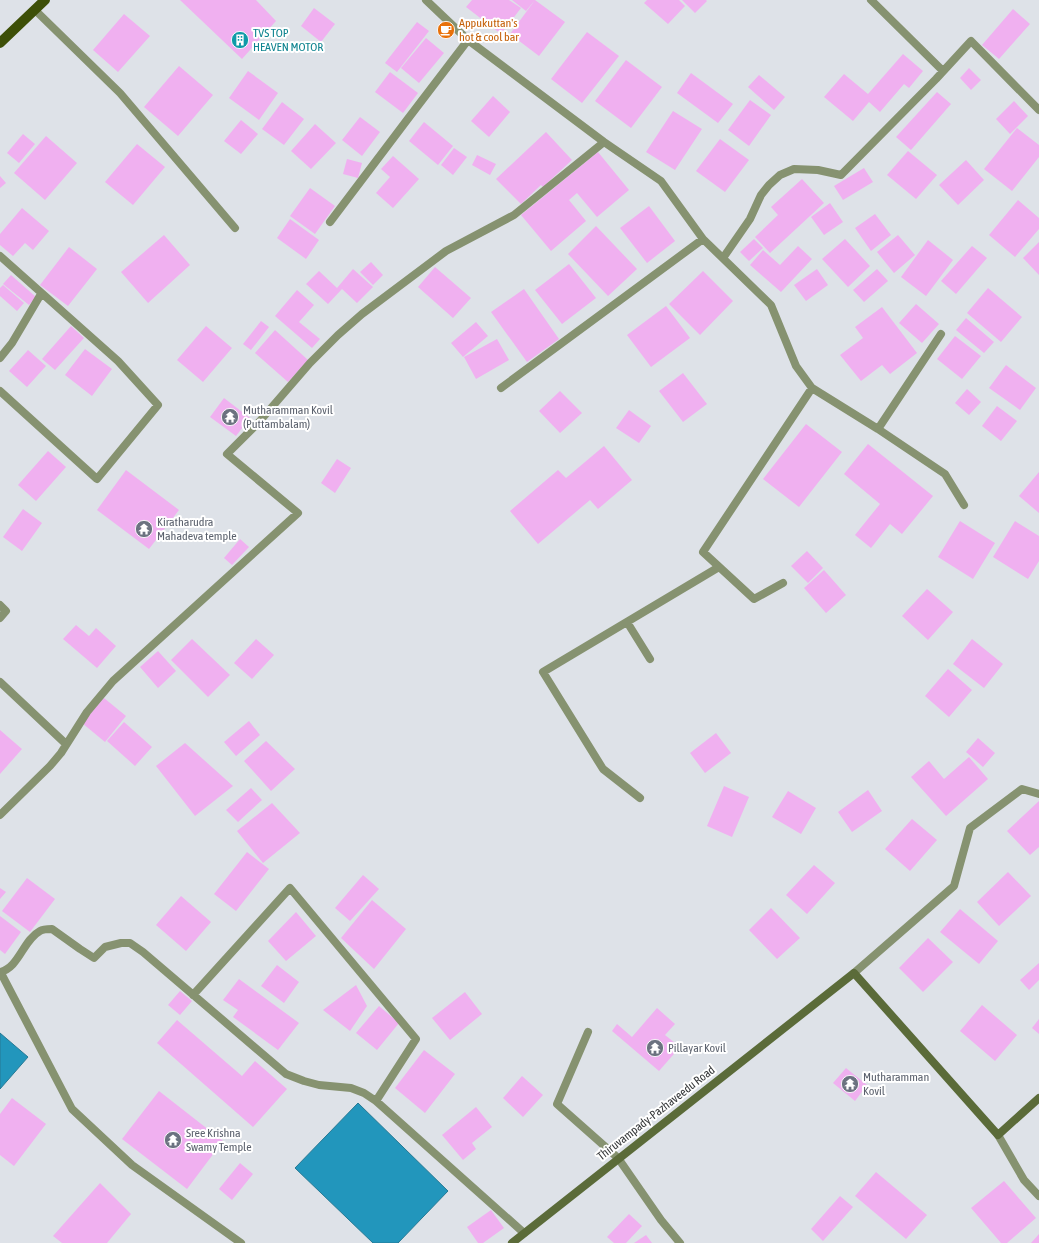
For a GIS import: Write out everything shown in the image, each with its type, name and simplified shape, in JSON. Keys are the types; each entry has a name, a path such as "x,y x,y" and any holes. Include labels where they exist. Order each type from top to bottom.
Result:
{"main road":[{"path":"0,43 45,0"},
{"path":"854,973 998,1135 1039,1098"},
{"name":"Thiruvampady-Pazhaveedu Road","path":"512,1243 854,973"}],"street":[{"path":"426,0 468,40 604,142 661,181 703,239 771,305 796,366 812,388 878,429 945,474 964,505"},
{"path":"871,0 943,72"},
{"path":"35,10 120,93 235,228"},
{"path":"330,222 468,40"},
{"path":"723,258 750,218 761,195 780,175 794,169 818,170 842,175 943,72 971,41 1039,110"},
{"path":"0,815 50,766 86,712 113,682 298,513 227,454 259,422 310,363 362,314 446,251 514,215 604,142"},
{"path":"501,388 703,239"},
{"path":"0,256 118,361 158,405 98,479 0,391"},
{"path":"0,358 12,343 41,294"},
{"path":"878,429 941,334"},
{"path":"783,583 754,599 703,552 812,388"},
{"path":"640,798 602,769 542,672 719,567"},
{"path":"0,605 6,611 0,618"},
{"path":"627,622 650,659"},
{"path":"0,682 66,744"},
{"path":"854,973 954,886 970,828 1022,789 1039,794"},
{"path":"193,994 290,888 416,1039 376,1101"},
{"path":"241,1243 132,1164 72,1108 0,972 11,966 40,930 52,929 94,958 105,947 121,943 130,943 143,952 286,1074 304,1081 318,1084 352,1088 364,1093 376,1101 524,1233"},
{"path":"588,1032 557,1104 618,1158 661,1220 680,1243"},
{"path":"998,1135 1024,1180 1039,1196"}],"water":[{"path":"0,1033 28,1057 0,1089"},
{"path":"358,1103 448,1191 398,1243 373,1243 295,1168"}],"building":[{"name":"TVS TOP HEAVEN MOTOR","path":"180,0 256,0 276,21 242,59"},
{"path":"472,0 509,0 521,8 501,34 466,7"},
{"path":"512,0 535,0 526,11"},
{"path":"535,0 565,22 539,56 510,34"},
{"path":"647,0 679,0 685,6 668,24 644,3"},
{"path":"682,0 706,0 707,1 695,13"},
{"path":"314,8 335,24 321,42 301,26"},
{"path":"1013,9 1030,24 999,59 982,45"},
{"path":"124,14 150,36 118,72 93,50"},
{"path":"417,22 429,31 397,72 385,63"},
{"path":"587,32 619,56 582,103 551,79"},
{"path":"426,38 444,53 419,83 401,68"},
{"path":"903,54 923,71 909,88 904,84 880,112 869,102 853,121 824,97 844,74 868,94"},
{"path":"626,60 662,87 631,128 595,101"},
{"path":"179,66 213,95 178,136 144,107"},
{"path":"969,68 981,80 971,90 960,78"},
{"path":"248,71 278,93 259,120 229,98"},
{"path":"390,72 418,93 403,113 375,92"},
{"path":"691,73 733,104 718,123 677,93"},
{"path":"759,75 785,97 774,110 748,87"},
{"path":"937,92 951,104 911,150 896,137"},
{"path":"493,96 510,112 489,137 471,121"},
{"path":"750,100 771,115 749,146 728,130"},
{"path":"1014,101 1028,116 1010,134 996,119"},
{"path":"282,102 304,119 284,145 262,129"},
{"path":"673,111 702,129 675,170 646,152"},
{"path":"360,117 380,132 362,156 342,140"},
{"path":"241,120 258,134 241,154 224,141"},
{"path":"424,122 453,146 438,165 409,141"},
{"path":"315,124 336,143 311,169 291,151"},
{"path":"1017,128 1039,145 1039,157 1012,191 984,169"},
{"path":"546,132 572,160 543,187 541,185 521,204 496,179"},
{"path":"23,134 35,144 19,163 7,153"},
{"path":"46,136 77,163 45,200 14,173"},
{"path":"720,139 749,160 725,192 696,171"},
{"path":"137,144 165,167 133,205 105,182"},
{"path":"454,148 467,157 453,175 441,165"},
{"path":"908,151 937,175 916,199 887,175"},
{"path":"598,152 629,190 597,217 577,193 569,200 586,221 551,251 521,215"},
{"path":"477,155 496,164 490,175 472,165"},
{"path":"393,156 419,179 393,208 376,193 390,177 381,169"},
{"path":"347,159 362,163 358,178 343,174"},
{"path":"966,160 984,180 958,205 939,185"},
{"path":"864,168 873,182 843,200 834,186"},
{"path":"0,176 6,183 0,188"},
{"path":"802,179 824,203 770,253 755,237 778,215 771,207"},
{"path":"310,188 335,206 315,234 290,216"},
{"path":"1018,200 1039,218 1039,229 1015,257 989,235"},
{"path":"830,203 843,222 824,235 811,217"},
{"path":"649,206 675,241 647,263 620,228"},
{"path":"22,208 49,231 33,250 25,243 13,256 0,245 0,234"},
{"path":"875,214 891,235 871,251 855,228"},
{"path":"290,219 319,240 306,259 277,238"},
{"path":"596,226 637,269 608,296 568,254"},
{"path":"164,235 190,265 148,303 121,272"},
{"path":"898,235 915,255 894,273 877,252"},
{"path":"754,239 763,248 749,261 740,252"},
{"path":"845,239 870,266 848,287 822,259"},
{"path":"928,240 953,260 926,296 901,277"},
{"path":"1039,242 1039,275 1023,258"},
{"path":"798,246 812,259 781,292 750,265 763,250 780,265"},
{"path":"972,246 987,258 956,294 941,281"},
{"path":"69,247 97,269 68,306 40,285"},
{"path":"371,262 383,275 373,285 360,272"},
{"path":"569,264 596,298 562,324 535,290"},
{"path":"435,267 471,298 453,318 418,287"},
{"path":"353,269 373,287 357,303 342,289 328,304 306,284 319,271 337,288"},
{"path":"817,269 828,285 806,301 794,285"},
{"path":"877,269 888,281 864,302 853,290"},
{"path":"703,271 733,301 700,335 669,304"},
{"path":"11,275 36,297 29,305 3,284"},
{"path":"3,285 24,303 17,311 0,296 0,288"},
{"path":"988,288 1022,317 1001,342 967,313"},
{"path":"524,289 559,339 527,362 491,312"},
{"path":"297,290 314,305 299,322 320,339 312,348 275,316"},
{"path":"916,304 939,324 922,343 899,323"},
{"path":"666,306 690,338 651,367 627,335"},
{"path":"882,307 917,353 890,374 882,365 861,381 840,355 863,338 855,327"},
{"path":"966,318 994,342 984,353 956,330"},
{"path":"261,321 269,327 251,350 243,344"},
{"path":"476,322 488,336 463,357 451,343"},
{"path":"71,326 84,338 55,370 42,359"},
{"path":"206,326 232,348 203,382 177,360"},
{"path":"275,330 308,360 288,382 255,353"},
{"path":"955,336 981,356 962,379 937,359"},
{"path":"497,339 509,360 476,379 464,357"},
{"path":"85,349 112,369 92,396 65,375"},
{"path":"28,350 46,366 27,387 9,371"},
{"path":"1006,365 1036,388 1020,410 989,388"},
{"path":"683,373 707,404 683,422 659,391"},
{"path":"967,389 981,402 969,415 955,403"},
{"path":"560,391 582,413 560,433 539,411"},
{"name":"Mutharamman Kovil (Puttambalam)","path":"224,398 250,418 236,436 210,417"},
{"path":"997,406 1017,421 1001,441 982,426"},
{"path":"629,410 651,426 639,443 616,428"},
{"path":"806,424 842,452 799,507 763,479"},
{"path":"868,444 933,496 902,534 890,524 871,548 855,535 880,504 844,474"},
{"path":"604,446 632,480 598,509 590,500 538,544 510,511 558,470 566,478"},
{"path":"48,451 66,467 36,501 18,485"},
{"path":"337,459 351,468 335,493 321,483"},
{"name":"Kiratharudra Mahadeva temple","path":"126,470 179,510 149,549 97,510"},
{"path":"1039,472 1039,513 1019,496"},
{"path":"23,509 42,523 22,551 3,537"},
{"path":"960,521 995,543 973,579 938,557"},
{"path":"1015,521 1039,536 1039,561 1028,579 993,557"},
{"path":"240,539 249,547 232,565 224,558"},
{"path":"807,551 823,568 808,583 791,566"},
{"path":"824,570 846,595 826,613 804,588"},
{"path":"927,589 953,612 928,640 902,616"},
{"path":"76,625 89,636 96,628 116,646 97,668 63,639"},
{"path":"192,639 230,675 208,697 171,660"},
{"path":"256,639 274,655 252,679 234,663"},
{"path":"972,639 1003,664 984,688 953,664"},
{"path":"158,651 176,671 158,688 140,667"},
{"path":"948,669 972,690 949,717 925,696"},
{"path":"104,698 126,716 105,742 82,723"},
{"path":"249,721 260,735 236,756 224,742"},
{"path":"124,722 152,747 135,766 107,741"},
{"path":"0,730 22,749 0,774"},
{"path":"716,733 731,753 705,773 690,753"},
{"path":"978,738 995,753 983,767 966,752"},
{"path":"266,741 295,769 271,791 244,761"},
{"path":"185,743 233,786 195,816 156,766"},
{"path":"969,757 988,779 946,816 911,777 929,761 944,779"},
{"path":"724,786 749,797 732,837 707,826"},
{"path":"251,788 262,800 238,822 226,810"},
{"path":"868,790 882,811 852,832 838,812"},
{"path":"788,791 816,808 801,834 772,817"},
{"path":"1039,801 1039,847 1030,855 1007,831"},
{"path":"272,803 300,833 263,863 237,831"},
{"path":"912,819 937,840 910,871 885,849"},
{"path":"247,852 269,869 236,911 214,894"},
{"path":"814,865 835,883 807,914 786,895"},
{"path":"1008,872 1031,896 999,926 977,902"},
{"path":"363,875 379,889 350,921 335,908"},
{"path":"27,878 55,899 30,932 2,911"},
{"path":"0,888 6,892 0,899"},
{"path":"181,896 211,922 186,951 156,925"},
{"path":"372,900 406,929 374,969 341,938"},
{"path":"771,908 800,938 777,959 749,930"},
{"path":"960,909 998,941 979,964 940,932"},
{"path":"296,912 316,936 286,961 268,941"},
{"path":"0,916 21,932 5,954 0,950"},
{"path":"928,938 953,962 923,992 899,968"},
{"path":"1039,963 1039,980 1029,990 1020,980"},
{"path":"277,965 299,982 284,1003 261,986"},
{"path":"239,979 299,1023 278,1050 233,1017 238,1010 223,1000"},
{"path":"356,985 367,1006 350,1031 323,1010"},
{"path":"180,991 192,1001 180,1015 168,1005"},
{"path":"465,992 482,1014 450,1040 432,1018"},
{"path":"982,1005 1017,1035 995,1061 960,1031"},
{"path":"379,1006 399,1023 377,1050 356,1033"},
{"path":"657,1008 675,1024 665,1035 680,1047 659,1071 612,1031 617,1024 632,1037"},
{"path":"1039,1019 1039,1034 1032,1028"},
{"path":"177,1020 242,1076 255,1061 287,1089 253,1127 157,1043"},
{"path":"424,1050 455,1074 425,1113 395,1088"},
{"name":"Mutharamman Kovil","path":"846,1068 867,1085 855,1101 833,1083"},
{"path":"522,1076 543,1095 523,1117 503,1098"},
{"name":"Sree Krishna Swamy Temple","path":"159,1091 223,1141 187,1189 122,1139"},
{"path":"12,1098 46,1124 14,1166 0,1155 0,1114"},
{"path":"476,1107 492,1127 472,1143 476,1149 463,1160 442,1135"},
{"path":"240,1163 253,1174 232,1200 219,1189"},
{"path":"876,1172 927,1215 906,1239 855,1196"},
{"path":"1004,1181 1036,1218 1007,1243 1001,1243 971,1208"},
{"path":"100,1183 131,1214 107,1243 62,1243 53,1236"},
{"path":"840,1196 853,1207 823,1241 811,1229"},
{"path":"491,1210 504,1228 483,1243 478,1243 467,1227"},
{"path":"629,1214 642,1226 626,1243 614,1243 607,1237"},
{"path":"1039,1234 1039,1243 1031,1243"},
{"path":"646,1235 652,1243 634,1243"}],"place":[{"name":"Appukuttan's hot & cool bar","path":"446,30"},
{"name":"TVS TOP HEAVEN MOTOR","path":"240,40"},
{"name":"Mutharamman Kovil (Puttambalam)","path":"230,417"},
{"name":"Kiratharudra Mahadeva temple","path":"144,529"},
{"name":"Pillayar Kovil","path":"655,1048"},
{"name":"Mutharamman Kovil","path":"850,1084"},
{"name":"Sree Krishna Swamy Temple","path":"173,1140"}]}
